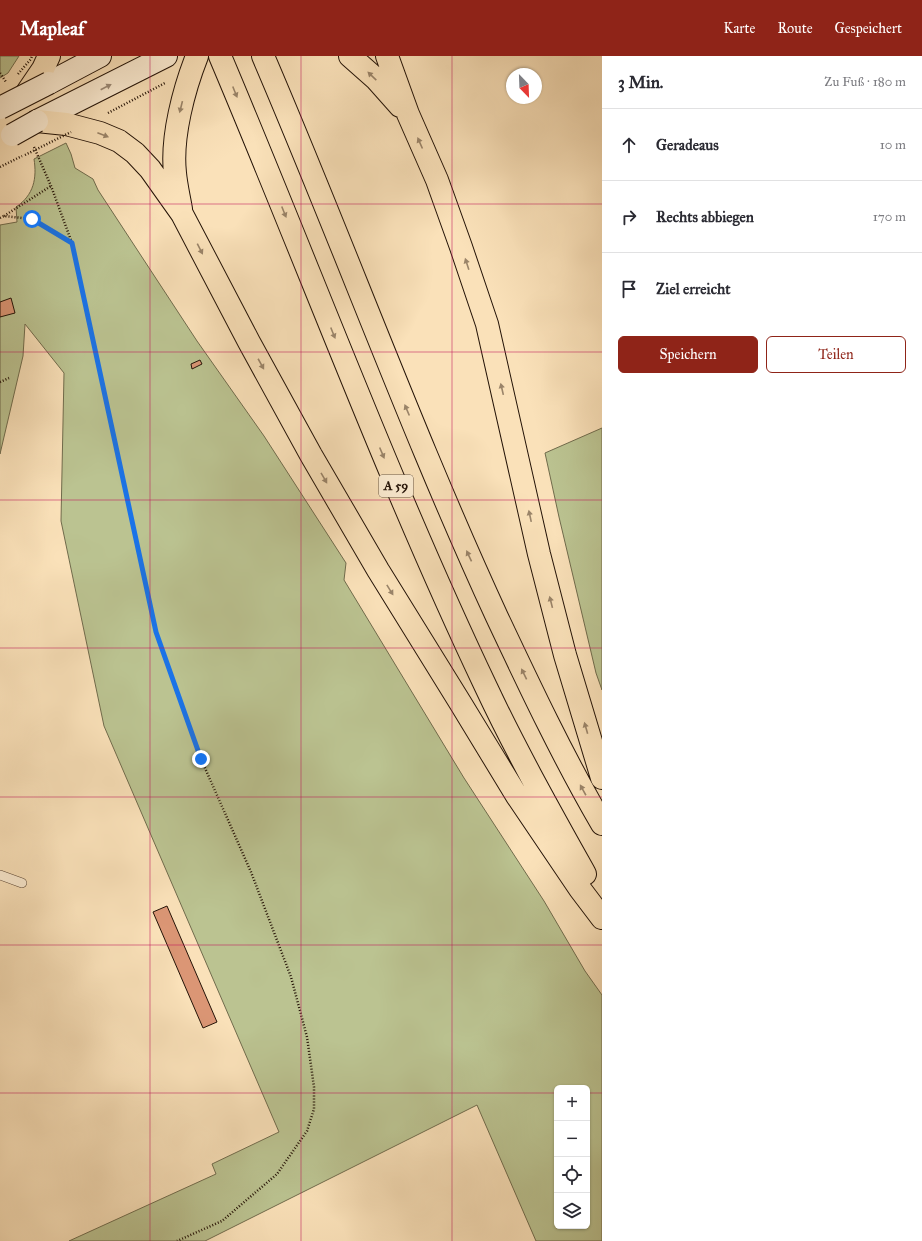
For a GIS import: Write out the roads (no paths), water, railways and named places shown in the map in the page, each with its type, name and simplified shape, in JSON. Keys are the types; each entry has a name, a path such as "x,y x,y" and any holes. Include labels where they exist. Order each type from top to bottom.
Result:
{"highway":[{"name":"A 59","path":"220,56 361,403 426,558 486,689 536,785 602,902"},
{"name":"A 59","path":"263,56 398,389 463,543 527,680 570,767 602,824"},
{"path":"350,56 376,79 408,114"},
{"path":"387,56 408,114 437,180 487,324 541,561 565,655 602,778"},
{"path":"182,214 175,172 175,142 180,110 194,63"},
{"path":"37,121 69,123 119,141 135,152 150,169 182,214 311,455 378,570 517,796 576,883 602,918"}],"main road":[{"path":"0,108 17,90 47,69 100,56"},
{"path":"69,123 166,56"},
{"path":"6,138 37,121"}],"lane":[{"path":"0,875 22,882"}]}
